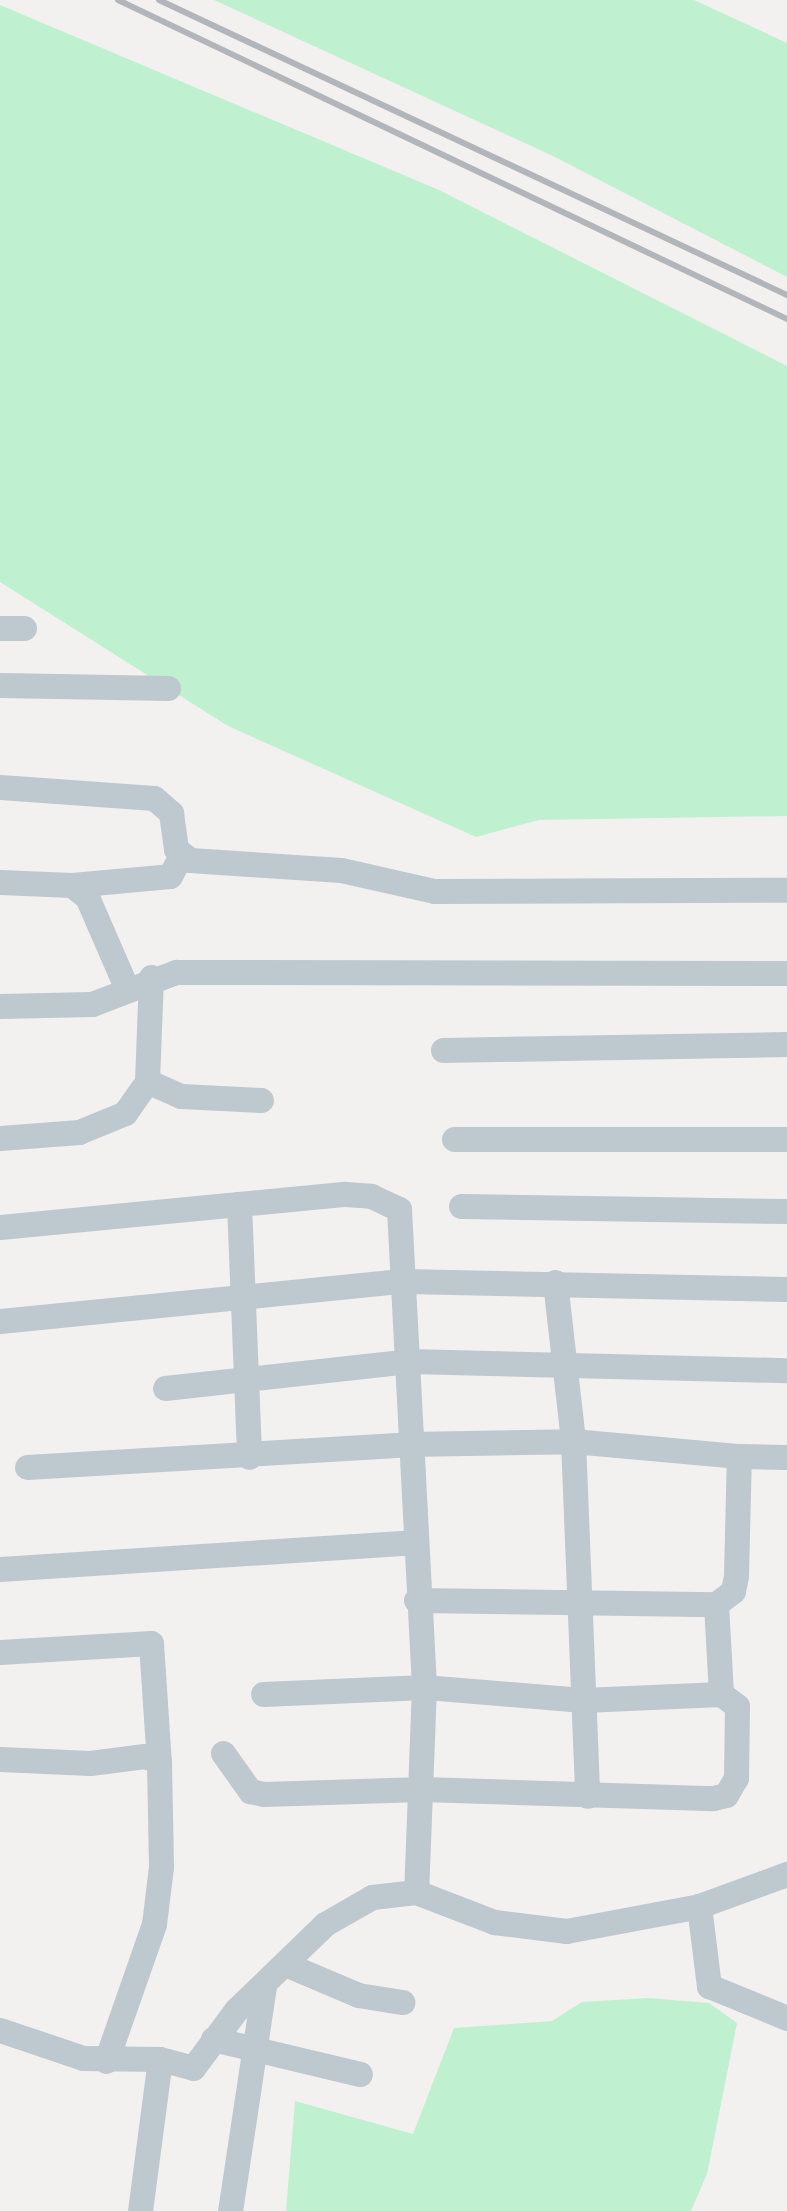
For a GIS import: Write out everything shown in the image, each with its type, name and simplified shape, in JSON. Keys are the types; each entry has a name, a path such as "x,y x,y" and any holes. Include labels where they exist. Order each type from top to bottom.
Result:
{"street":[{"path":"0,685 168,688"},
{"path":"0,788 154,798 171,813 181,856 170,876 72,884 0,882"},
{"path":"181,856 341,870 434,891 787,890"},
{"path":"72,884 87,897 128,989"},
{"path":"0,1006 92,1004 151,977 787,972"},
{"path":"0,1138 107,1124 125,1113 147,1081 151,977"},
{"path":"443,1050 787,1044"},
{"path":"147,1081 181,1096 261,1100"},
{"path":"454,1140 787,1139"},
{"path":"0,1228 344,1194 389,1201 403,1223 413,1542 424,1687 416,1892"},
{"path":"238,1204 249,1457"},
{"path":"461,1206 787,1212"},
{"path":"0,1320 404,1281 787,1289"},
{"path":"555,1282 573,1442 587,1796"},
{"path":"165,1388 408,1361 787,1370"},
{"path":"27,1467 249,1457 409,1444 573,1442 787,1457"},
{"path":"416,1600 716,1604 733,1592 736,1576 739,1456"},
{"path":"0,1569 413,1542"},
{"path":"716,1604 721,1694"},
{"path":"0,1652 151,1643 162,1867 154,1924 106,2061"},
{"path":"223,1753 250,1791 264,1794 422,1790 587,1796 726,1795 736,1778 737,1706 721,1694 583,1700 424,1687 263,1694"},
{"path":"0,1759 90,1763 145,1756 159,1762"},
{"path":"0,2030 106,2061 160,2059 199,2066 213,2039 285,1964 344,1910 372,1898 416,1892 518,1928 566,1931 699,1906 787,1874"},
{"path":"699,1906 709,1986 787,2018"},
{"path":"285,1964 358,1995 402,2002"},
{"path":"230,2211 264,1985"},
{"path":"213,2039 360,2074"},
{"path":"140,2211 160,2059"}],"green space":[{"path":"214,0 694,0 787,43 787,277 553,156"},
{"path":"0,5 439,190 787,366 787,816 539,820 476,837 228,726 0,582"},
{"path":"648,1998 709,2003 737,2023 707,2174 691,2211 286,2211 295,2101 413,2134 454,2028 552,2021 582,2002"}],"railway":[{"path":"118,0 787,319"},
{"path":"159,0 787,295"}]}
